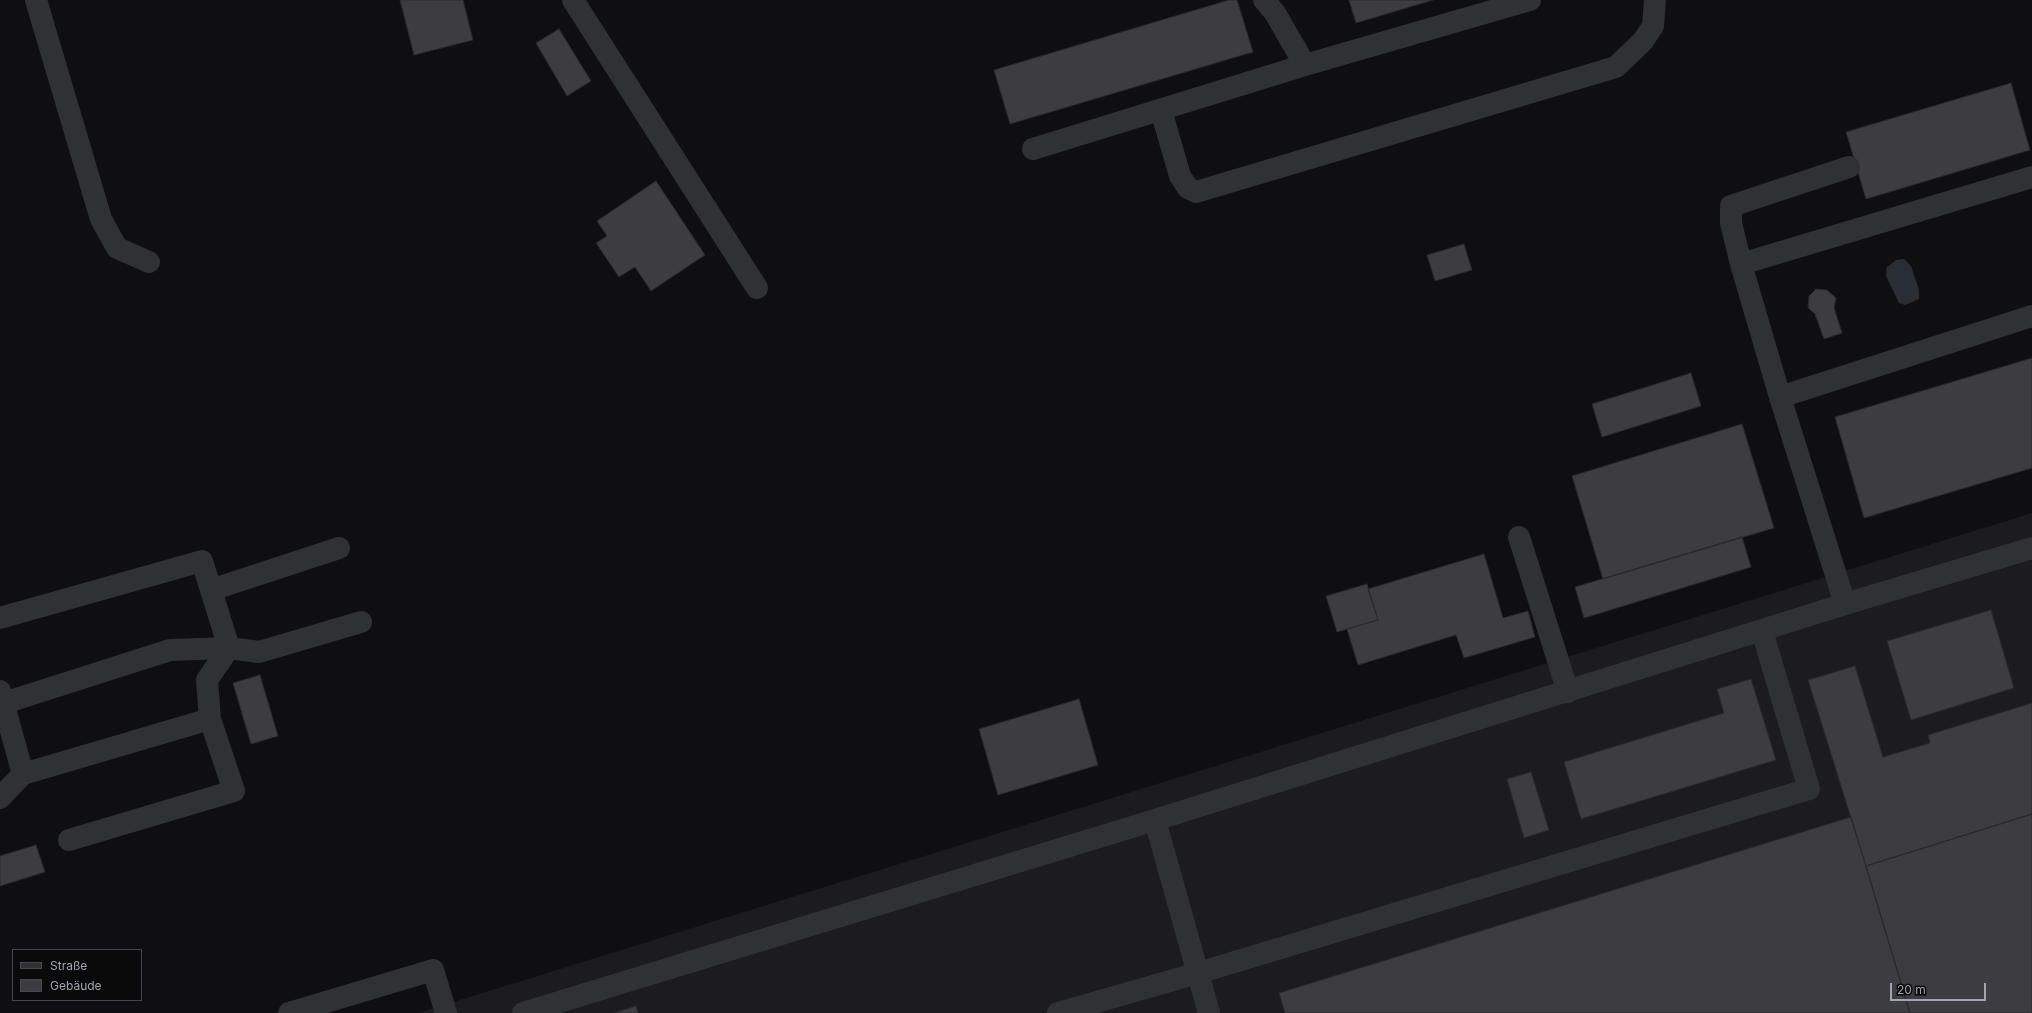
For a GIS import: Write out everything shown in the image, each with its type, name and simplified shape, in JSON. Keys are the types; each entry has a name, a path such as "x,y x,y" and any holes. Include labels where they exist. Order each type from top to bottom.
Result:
{"lane":[{"path":"36,0 101,219 117,248 149,262"},
{"path":"573,0 757,288"},
{"path":"1264,0 1275,13 1305,65"},
{"path":"1034,149 1305,65 1530,0"},
{"path":"1161,110 1180,176 1188,188 1196,192 1616,67 1643,41 1653,26 1655,0"},
{"path":"1845,604 1780,397 1741,264 1731,223 1731,206 1848,166"},
{"path":"1741,264 2032,177"},
{"path":"1780,397 2032,316"},
{"path":"1519,537 1568,692"},
{"path":"211,590 338,548"},
{"path":"523,1013 1155,820 1568,692 1845,604 2032,548"},
{"path":"0,618 202,561 229,648"},
{"path":"23,774 2,697 170,650 229,648 259,652 361,622"},
{"path":"1058,1013 1198,973 1809,789 1762,631"},
{"path":"69,840 234,791 210,719 207,680 229,648"},
{"path":"0,798 23,774 210,719"},
{"path":"1155,820 1209,1013"},
{"path":"289,1013 433,970 446,1013"}],"shaded area":[{"path":"1904,259 1911,266 1919,290 1919,299 1905,305 1899,303 1886,276 1887,267 1896,260"},
{"path":"2032,513 2032,1013 418,1013"}],"building":[{"path":"400,0 463,0 473,40 414,55"},
{"path":"1229,0 1237,0 1253,52 1010,124 994,70"},
{"path":"1349,0 1433,0 1356,23"},
{"path":"559,29 591,81 567,96 536,43"},
{"path":"2011,83 2030,150 1866,199 1846,132"},
{"path":"656,181 705,255 651,291 635,267 619,277 596,243 607,236 597,221"},
{"path":"1464,244 1472,270 1435,281 1427,255"},
{"path":"1816,289 1827,290 1836,298 1834,308 1842,333 1824,339 1815,314 1808,308 1809,296"},
{"path":"2032,358 2032,468 1864,518 1835,417"},
{"path":"1691,373 1701,406 1602,437 1592,404"},
{"path":"1742,424 1774,528 1603,579 1572,476"},
{"path":"1742,537 1751,567 1584,618 1575,587"},
{"path":"1484,554 1503,618 1528,611 1535,637 1464,658 1456,635 1358,665 1347,629 1378,620 1368,589"},
{"path":"1367,584 1378,620 1337,632 1326,596"},
{"path":"1991,610 2014,688 1911,720 1887,641"},
{"path":"1855,666 1883,757 1930,743 1928,735 2032,703 2032,814 1866,866 1808,680"},
{"path":"260,675 278,736 251,744 233,683"},
{"path":"1751,679 1776,760 1581,819 1564,762 1724,713 1717,689"},
{"path":"1079,699 1098,765 998,795 979,729"},
{"path":"1531,772 1549,830 1524,838 1507,779"},
{"path":"2032,814 2032,1013 1910,1013 1866,866"},
{"path":"1851,817 1910,1013 1285,1013 1279,993"},
{"path":"36,845 45,872 0,886 0,856"},
{"path":"636,1006 638,1013 614,1013"}]}
